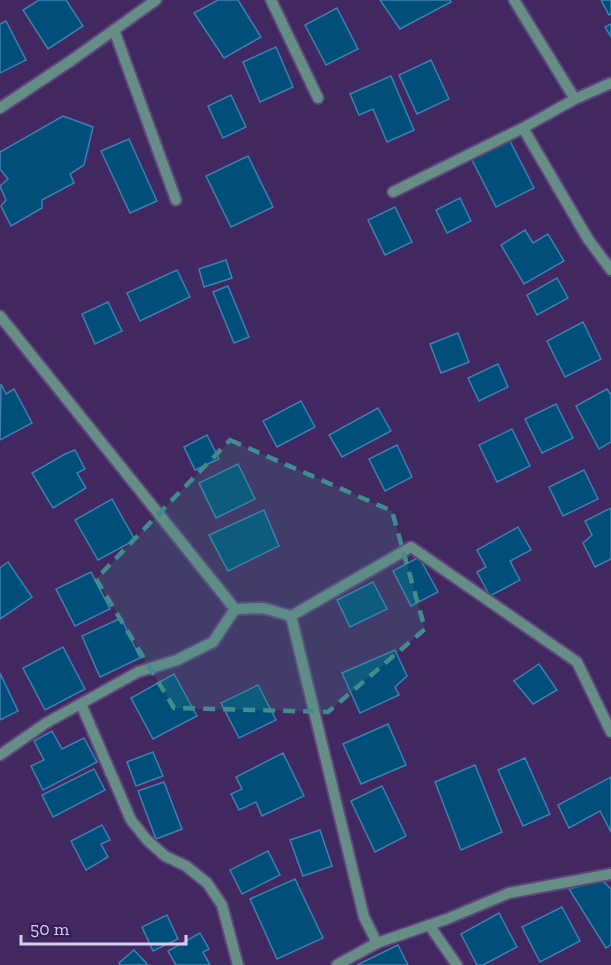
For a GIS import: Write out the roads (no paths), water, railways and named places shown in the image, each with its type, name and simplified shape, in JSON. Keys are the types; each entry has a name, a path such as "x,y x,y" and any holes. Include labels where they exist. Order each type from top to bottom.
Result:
{"street":[{"path":"0,108 156,0"},
{"path":"271,0 318,98"},
{"path":"514,0 575,99"},
{"path":"114,30 176,200"},
{"path":"393,192 611,83"},
{"path":"523,128 588,239 611,270"},
{"path":"0,316 235,609"},
{"path":"235,609 263,608 291,616 411,546 577,662 611,732"},
{"path":"0,755 46,723 138,672 177,660 213,642 235,609"},
{"path":"291,616 364,917 377,943"},
{"path":"81,704 131,820 147,840 165,856 186,866 207,883 222,905 237,965"},
{"path":"337,965 377,943 447,919 509,893 611,874"},
{"path":"429,925 457,965"}]}
